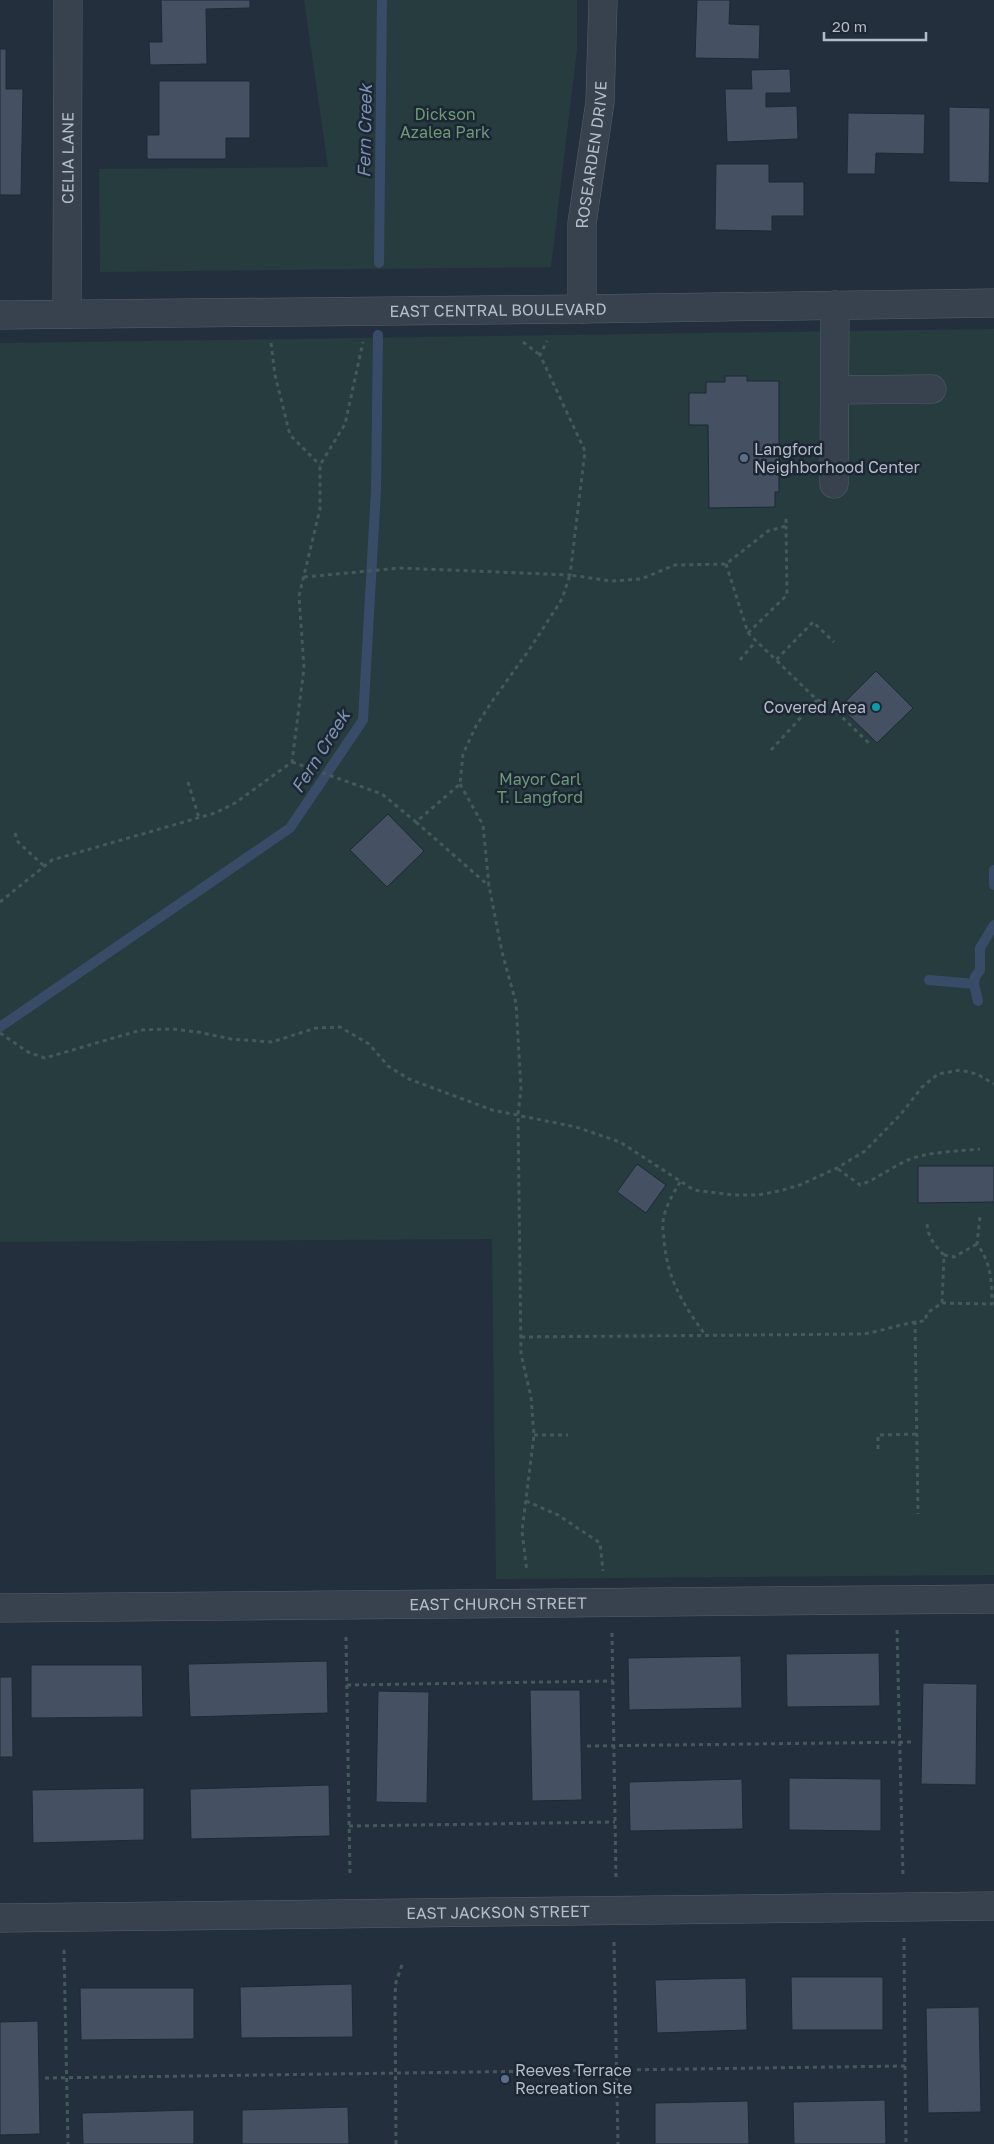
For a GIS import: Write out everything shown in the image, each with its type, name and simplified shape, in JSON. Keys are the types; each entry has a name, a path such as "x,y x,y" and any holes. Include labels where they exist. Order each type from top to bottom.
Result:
{"street":[{"name":"CELIA LANE","path":"67,314 68,0"},
{"name":"ROSEARDEN DRIVE","path":"582,309 582,223 600,102 603,0"},
{"name":"EAST CENTRAL BOULEVARD","path":"0,315 994,303"},
{"path":"834,305 834,484"},
{"path":"834,390 932,389"},
{"name":"EAST CHURCH STREET","path":"0,1608 994,1599"},
{"name":"EAST JACKSON STREET","path":"0,1918 994,1906"}],"path":[{"path":"527,1574 522,1531 534,1435 531,1397 521,1354 518,1114 521,1089 516,1003 502,952 489,886 483,825 460,784 463,754 476,726 529,650 562,598 570,575 585,451 540,355 550,334"},
{"path":"271,339 275,375 290,435 320,465"},
{"path":"0,902 52,860 199,818 235,803 292,762 304,668 299,596 320,509 320,465 345,424 364,339"},
{"path":"748,633 787,594 786,516"},
{"path":"304,577 400,568 570,575 611,582 641,579 675,566 726,564 768,531 786,526"},
{"path":"726,564 748,633 817,700 826,702 871,745"},
{"path":"776,660 813,622 834,642"},
{"path":"740,660 756,641"},
{"path":"771,750 817,700"},
{"path":"292,762 382,794 489,886"},
{"path":"188,782 199,818"},
{"path":"416,822 460,784"},
{"path":"15,833 18,842 44,866"},
{"path":"0,1033 28,1052 45,1058 141,1030 173,1029 230,1039 272,1042 316,1028 340,1027 369,1044 388,1066 409,1080 492,1110 576,1127 620,1142 694,1190 717,1194 758,1195 800,1185 837,1168 865,1151 922,1088 938,1074 960,1070 977,1074 994,1084"},
{"path":"837,1168 860,1185 875,1179 907,1160 943,1153 980,1149"},
{"path":"680,1182 670,1199 663,1222 665,1247 671,1277 681,1302 706,1336"},
{"path":"521,1337 863,1334 886,1330 915,1321 925,1321 927,1313 942,1303 993,1304 992,1276 985,1255 977,1244 980,1217"},
{"path":"927,1221 927,1232 934,1245 944,1255 954,1257 977,1244"},
{"path":"942,1303 944,1255"},
{"path":"915,1321 918,1514"},
{"path":"878,1449 878,1435 917,1434"},
{"path":"534,1435 568,1435"},
{"path":"526,1501 558,1515 600,1543 603,1571"},
{"path":"896,1600 906,2144"},
{"path":"613,1603 616,1911"},
{"path":"346,1637 350,1876"},
{"path":"347,1685 613,1681"},
{"path":"587,1746 915,1742"},
{"path":"349,1826 615,1822"},
{"path":"64,1917 68,2144"},
{"path":"614,1942 618,2144"},
{"path":"396,2144 395,1996 396,1982 402,1965"},
{"path":"45,2078 905,2066"}],"green space":[{"name":"Dickson Azalea Park","path":"304,0 577,0 577,49 551,267 100,272 99,169 328,167"},
{"name":"Mayor Carl T. Langford","path":"994,329 994,1575 496,1579 492,1239 0,1242 0,343"}],"building":[{"path":"161,0 250,0 250,8 206,9 207,64 150,65 149,42 162,42"},
{"path":"697,0 730,0 729,24 760,25 759,59 695,58"},
{"path":"0,49 6,49 6,89 23,89 21,195 0,195"},
{"path":"790,69 791,93 766,93 766,107 797,106 798,139 727,142 725,89 752,89 751,70"},
{"path":"159,81 250,81 250,138 226,138 226,159 147,159 147,135 159,135"},
{"path":"949,107 990,108 989,183 949,182"},
{"path":"848,113 925,114 924,154 876,153 875,174 847,174"},
{"path":"716,164 769,164 769,182 804,182 804,216 772,216 772,231 715,230"},
{"name":"Langford Neighborhood Center","path":"725,376 747,376 747,381 779,381 779,492 775,492 775,507 709,508 708,425 689,425 689,393 706,393 706,382 725,382"},
{"name":"Covered Area","path":"876,671 913,708 877,743 840,707"},
{"path":"388,814 424,851 387,887 350,850"},
{"path":"637,1164 666,1185 646,1213 617,1192"},
{"path":"918,1166 994,1166 994,1202 918,1203"},
{"path":"879,1653 880,1706 787,1707 786,1654"},
{"path":"741,1656 742,1708 629,1710 628,1658"},
{"path":"327,1661 328,1713 190,1717 188,1664"},
{"path":"31,1665 142,1665 143,1717 31,1718"},
{"path":"0,1677 12,1677 13,1757 0,1757"},
{"path":"923,1683 977,1684 976,1785 921,1784"},
{"path":"530,1690 580,1690 582,1800 532,1801"},
{"path":"378,1691 429,1692 427,1803 376,1802"},
{"path":"789,1778 881,1779 881,1831 789,1830"},
{"path":"742,1779 743,1829 630,1831 629,1782"},
{"path":"329,1785 330,1836 191,1839 190,1789"},
{"path":"144,1788 144,1840 33,1843 32,1790"},
{"path":"791,1977 883,1977 883,2030 792,2030"},
{"path":"746,1978 747,2030 657,2033 655,1980"},
{"path":"352,1984 353,2037 241,2038 240,1987"},
{"path":"80,1988 194,1988 194,2039 81,2040"},
{"path":"979,2007 981,2112 928,2113 926,2008"},
{"path":"38,2021 40,2134 0,2135 0,2022"},
{"path":"885,2100 886,2144 794,2144 793,2102"},
{"path":"748,2101 749,2144 655,2144 655,2103"},
{"path":"348,2107 349,2144 242,2144 242,2110"},
{"path":"194,2110 194,2144 83,2144 82,2113"}],"waterway":[{"name":"Fern Creek","path":"379,263 382,0"},
{"name":"Fern Creek","path":"0,1027 290,828 363,720 376,490 378,335"},
{"path":"994,870 994,885"},
{"path":"929,980 974,984 975,977 980,970 980,948 994,925"},
{"path":"974,984 978,1001"}],"place":[{"name":"Langford Neighborhood Center","path":"744,458"},
{"name":"Covered Area","path":"876,707"},
{"name":"Reeves Terrace Recreation Site","path":"505,2079"}]}
